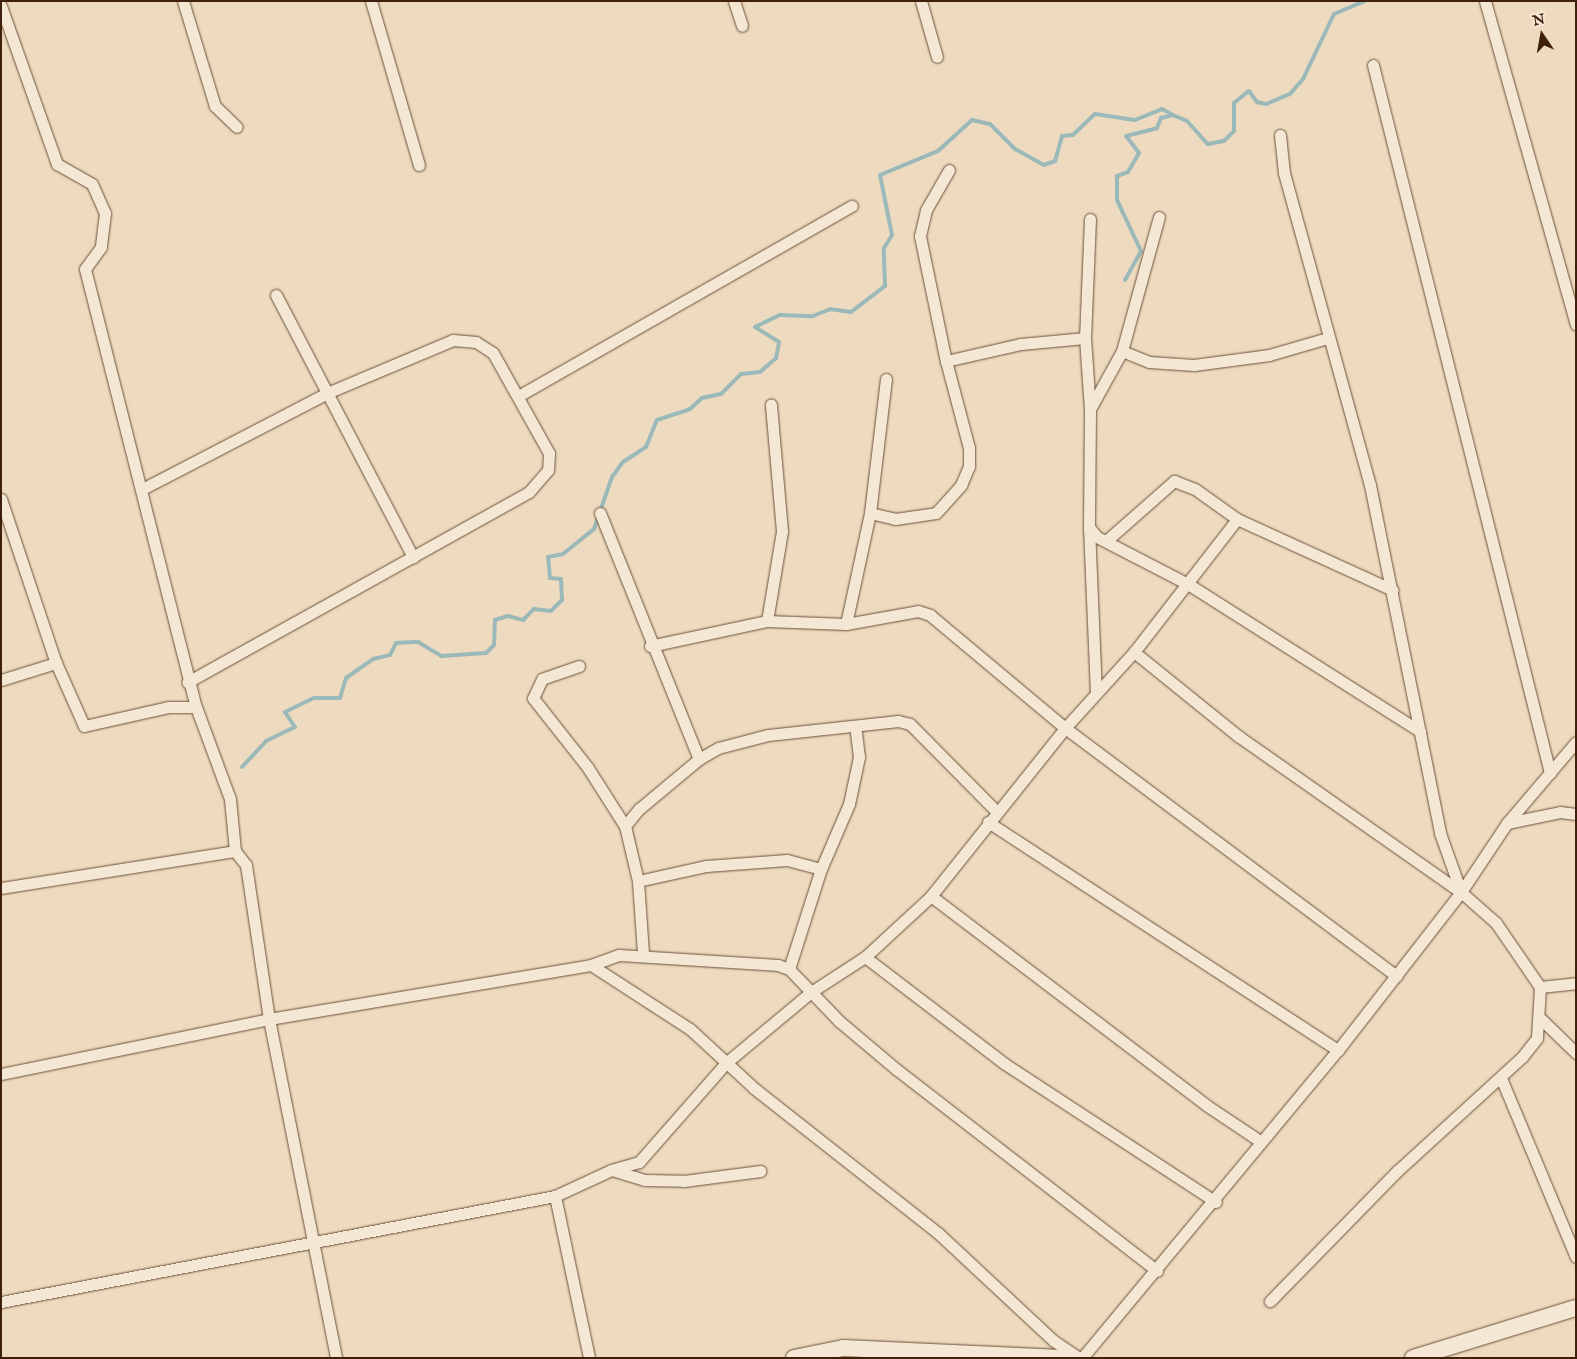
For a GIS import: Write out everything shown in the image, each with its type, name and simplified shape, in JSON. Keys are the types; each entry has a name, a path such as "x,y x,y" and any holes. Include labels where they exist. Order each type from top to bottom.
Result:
{"street":[{"path":"183,1 215,106 237,127"},
{"path":"371,1 419,165"},
{"path":"734,1 742,26"},
{"path":"921,1 937,57"},
{"path":"1485,1 1576,324"},
{"path":"1,6 57,164 92,184 105,213 101,247 85,269 142,490 187,682 230,799 234,851 246,865 269,1019 336,1358"},
{"path":"1373,65 1550,772"},
{"path":"1280,135 1284,173 1394,590 1440,832 1460,892"},
{"path":"870,513 895,519 928,516 952,499 961,485 969,466 969,448 946,361 920,236 926,210 949,170"},
{"path":"520,395 852,206"},
{"path":"1090,409 1122,352 1159,217"},
{"path":"1090,219 1085,338 1090,409 1089,528 1096,691"},
{"path":"276,295 413,557"},
{"path":"946,361 1021,344 1085,338"},
{"path":"1122,352 1149,362 1194,365 1269,355 1328,338"},
{"path":"142,490 327,393 453,340 476,342 493,353 520,395 549,453 548,470 530,492 187,682"},
{"path":"846,624 870,513 886,379"},
{"path":"767,620 782,531 771,404"},
{"path":"1106,541 1162,487 1174,481 1195,489 1237,519 1394,590"},
{"path":"1,499 56,663 84,726 168,707 196,706"},
{"path":"600,513 650,646 700,759"},
{"path":"1,1302 555,1196 611,1170 640,1162 727,1062 812,992 865,957 931,896 988,822 1065,728 1096,691 1134,652 1237,519"},
{"path":"1089,528 1106,541 1188,584 1420,731"},
{"path":"650,646 767,620 846,624 918,611 930,614 1065,728 1396,976"},
{"path":"1134,652 1238,736 1460,892 1496,922 1540,987 1541,1020 1537,1038 1501,1078 1397,1171 1270,1301"},
{"path":"1,680 56,663"},
{"path":"579,666 542,679 533,698 588,768 624,826 638,881 643,953"},
{"path":"624,826 700,759 718,748 768,735 855,726 910,724 997,812"},
{"path":"790,969 821,869 849,804 859,757 855,726"},
{"path":"591,965 658,1005 902,1208 938,1232 1054,1340 1080,1358 1216,1202 1260,1141 1338,1050 1396,976 1460,892 1507,823 1576,742"},
{"path":"1507,823 1560,812 1576,814"},
{"path":"988,822 1338,1050"},
{"path":"1,888 234,851"},
{"path":"638,881 706,866 787,860 821,869"},
{"path":"931,896 1206,1105 1260,1141"},
{"path":"1,1074 269,1019 591,965 619,955 643,953 790,969 812,992 896,1069 1157,1271"},
{"path":"865,957 1005,1064 1216,1202"},
{"path":"1540,987 1576,983"},
{"path":"1541,1020 1576,1053"},
{"path":"1501,1078 1576,1258"},
{"path":"611,1170 645,1180 684,1181 760,1171"},
{"path":"555,1196 589,1358"},
{"path":"1414,1358 1576,1308"},
{"path":"794,1358 843,1348 1062,1358"}],"waterway":[{"path":"1125,280 1141,251 1117,200 1117,176 1128,172 1139,153 1126,136 1157,128 1161,118 1173,115 1187,121 1208,144 1224,141 1234,131 1234,103 1249,91 1257,102 1266,104 1290,94 1303,79 1334,14 1364,1"},
{"path":"242,767 266,741 295,727 285,712 314,698 340,698 346,678 373,659 390,655 396,643 418,642 441,656 486,653 494,645 495,620 508,616 523,620 534,609 551,611 562,600 561,579 550,578 548,557 563,554 594,529 612,477 623,462 646,447 657,420 690,409 702,398 721,394 741,374 760,372 776,358 779,342 755,327 780,315 813,316 830,309 851,312 885,286 884,248 892,235 880,175 938,151 972,120 990,124 1015,149 1044,165 1055,161 1062,136 1073,135 1095,114 1135,120 1162,109 1173,115"}]}
